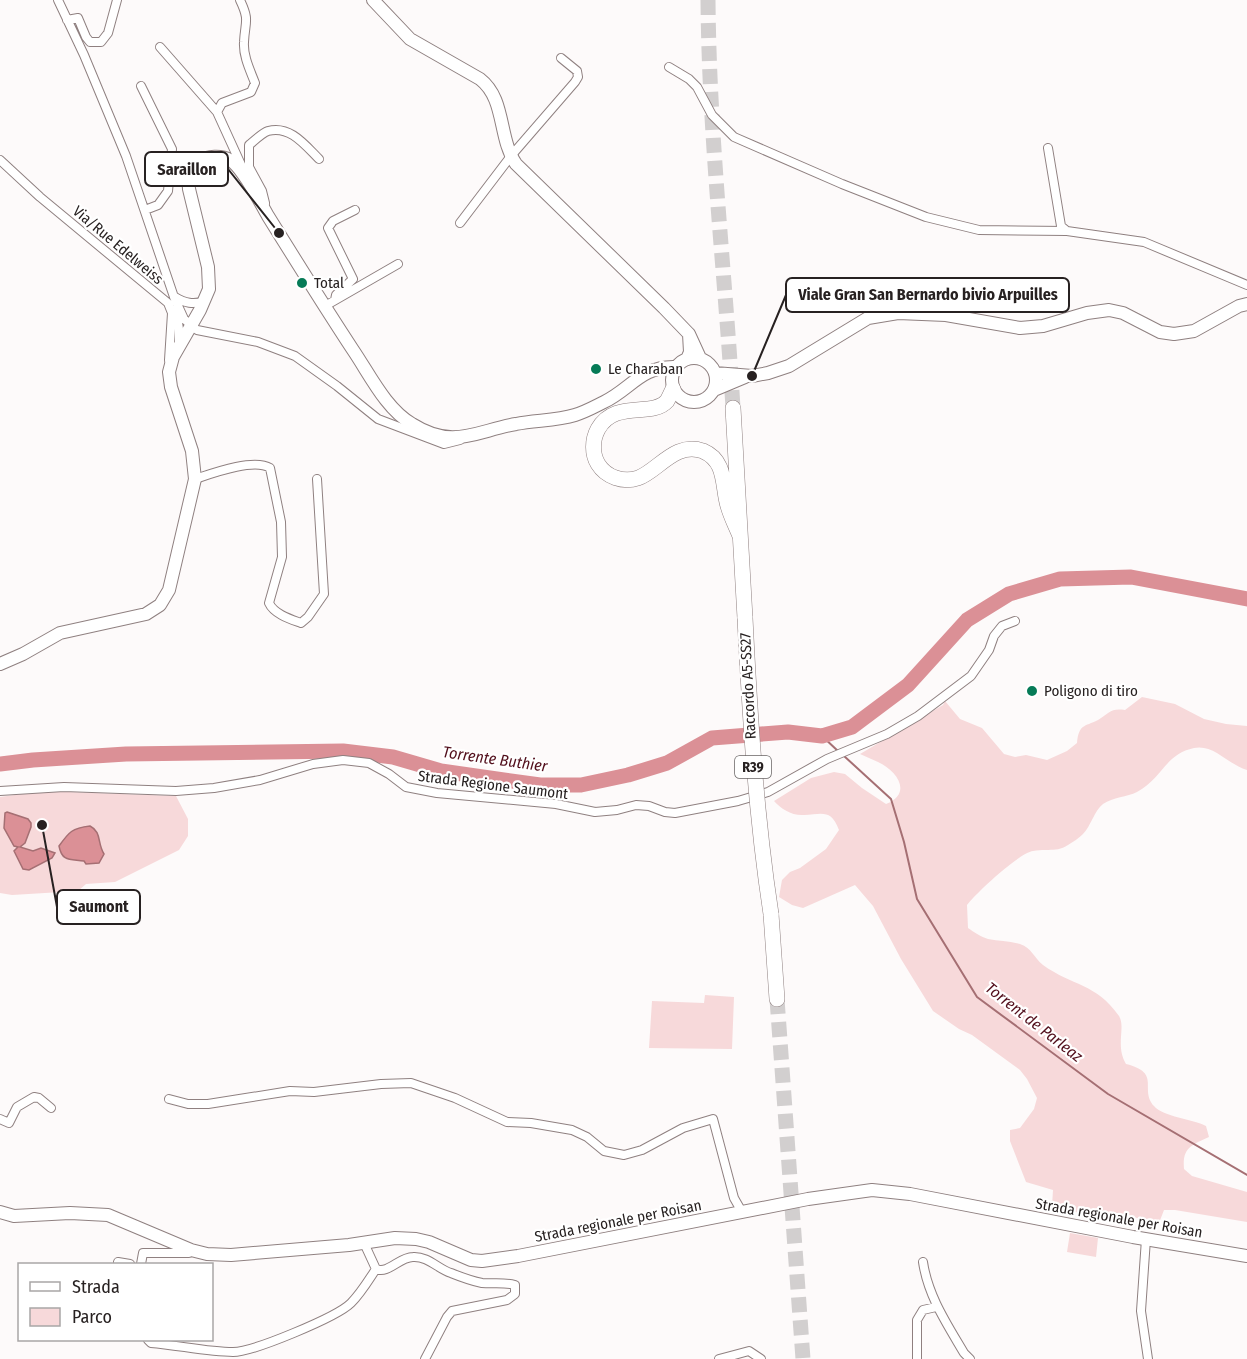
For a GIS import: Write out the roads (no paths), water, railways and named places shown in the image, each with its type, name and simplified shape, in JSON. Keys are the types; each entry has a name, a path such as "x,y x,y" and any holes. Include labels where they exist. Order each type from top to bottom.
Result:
{"highway":[{"path":"672,385 666,402 656,407 618,412 604,420 596,432 594,457 601,468 612,477 624,480 639,478 666,458 679,452 703,451 720,467 728,504 740,536"},
{"name":"Raccordo A5-SS27","path":"733,408 751,744 760,840 771,914 777,999"}],"main road":[{"path":"373,0 410,39 490,87 511,156 516,164 689,334 693,358"},
{"path":"0,664 60,633 142,615 160,605 169,591 195,479 192,451 171,387 169,372 178,346 205,302 209,289 208,267 188,177 195,164 203,159 217,156 230,160 247,180 268,215 330,303 380,391 409,423 433,434 465,437 510,425 574,416 612,398 641,376 656,369 675,367 693,358 709,364 715,373 714,390"},
{"path":"715,373 749,375 768,373 789,366 868,318 898,313 946,315 1020,328 1043,326 1087,313 1109,310 1123,313 1160,332 1174,334 1194,331 1239,306 1247,304"},
{"path":"672,385 675,367"},
{"path":"641,376 663,374 685,401 696,402 706,399 714,390 749,375"},
{"name":"Strada regionale per Roisan","path":"0,1212 14,1216 79,1213 108,1215 191,1251 231,1255 395,1238 416,1239 471,1260 499,1260 850,1191 872,1190 910,1194 1146,1239 1245,1253"}],"street":[{"path":"58,0 84,55 126,156 184,320 197,330 258,342 295,356 378,419 444,444 456,442 465,437"},
{"path":"67,20 78,18 90,42 101,42 108,33 117,0"},
{"path":"217,112 222,103 251,92 255,83 247,64 244,42 248,15 240,0"},
{"path":"160,47 217,112 235,148 247,180"},
{"path":"460,223 511,156 578,77 577,71 561,58"},
{"path":"669,67 689,79 697,87 712,115 734,137 842,184 926,217 979,230 1067,231 1144,242 1247,285"},
{"path":"141,87 172,149 168,191 158,205 145,210"},
{"path":"268,215 262,191 249,167 249,145 267,131 286,130 319,159"},
{"path":"1048,148 1061,226 1067,231"},
{"name":"Via/Rue Edelweiss","path":"0,160 40,197 168,303 172,313 169,372"},
{"path":"330,303 353,279 328,228 333,220 355,210"},
{"path":"330,303 398,264"},
{"path":"174,297 185,303 205,302"},
{"path":"174,297 179,329 178,346"},
{"path":"195,479 217,471 243,466 264,464 270,468 280,522 282,557 269,603 271,608 288,618 301,622 308,617 324,594 317,479"},
{"name":"Strada Regione Saumont","path":"0,791 64,787 176,791 207,789 260,780 313,764 343,760 369,763 406,787 436,793 556,804 595,812 636,805 675,813 738,801 768,792 827,759 864,744 918,716 971,676 1002,626 1015,621"},
{"path":"169,1099 188,1104 208,1104 290,1091 315,1092 381,1084 411,1083 455,1098 507,1122 531,1123 572,1130 587,1137 604,1151 624,1155 642,1150 683,1128 713,1119 734,1198 742,1212"},
{"path":"0,1119 9,1123 17,1107 34,1097 39,1098 51,1108"},
{"path":"1146,1239 1141,1311 1148,1359"},
{"path":"364,1243 376,1269"},
{"path":"141,1263 143,1253 182,1254 191,1251"},
{"path":"376,1269 385,1270 400,1260 416,1257 430,1261 448,1272 481,1282 514,1286 515,1294 507,1300 452,1311 425,1359"},
{"path":"118,1262 124,1263"},
{"path":"923,1262 925,1278 936,1307 970,1359"},
{"path":"150,1341 234,1352 249,1349 326,1320 342,1311 358,1295 376,1269"},
{"path":"917,1359 917,1320 923,1310 936,1307"},
{"path":"719,1359 749,1351 761,1359"}],"waterway":[{"name":"Torrente Buthier","path":"0,764 126,754 343,751 393,757 441,771 540,785 581,785 628,775 667,763 712,738 788,732 822,736 852,727 908,685 967,620 1009,594 1060,579 1131,577 1247,599"},
{"name":"Torrent de Parleaz","path":"822,736 839,752"},
{"name":"Torrent de Parleaz","path":"844,756 891,799 917,899 977,997 1108,1094 1247,1175"}],"tunnel":[{"path":"708,0 714,153 733,408"},
{"path":"777,999 803,1359"}],"place":[{"name":"Saraillon","path":"279,233"},
{"name":"Total","path":"302,283"},
{"name":"Le Charaban","path":"596,369"},
{"name":"Viale Gran San Bernardo bivio Arpuilles","path":"752,376"},
{"name":"Poligono di tiro","path":"1032,691"},
{"name":"Saumont","path":"42,825"}]}
